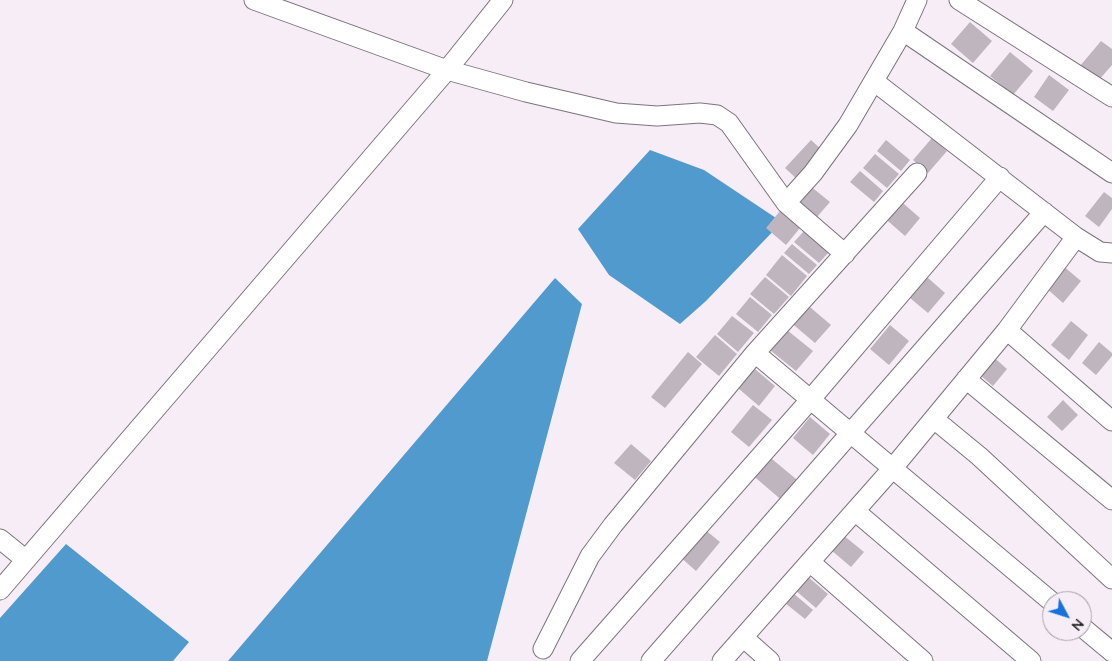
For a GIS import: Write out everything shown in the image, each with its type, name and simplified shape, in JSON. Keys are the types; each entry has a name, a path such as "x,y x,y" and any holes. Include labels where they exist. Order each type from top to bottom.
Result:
{"street":[{"path":"254,0 447,70 616,112 658,116 700,113 717,115 729,123 786,203 845,254"},
{"path":"0,590 447,70 503,0"},
{"path":"786,203 833,146 875,82 903,31 917,0"},
{"path":"959,0 1112,97"},
{"path":"903,31 1112,174"},
{"path":"875,82 1076,236 1100,252 1112,253"},
{"path":"543,649 581,572 607,532 755,353 917,173"},
{"path":"580,661 810,400 1000,177"},
{"path":"651,661 1044,212"},
{"path":"722,661 934,419 1007,330 1076,236"},
{"path":"1007,330 1112,421"},
{"path":"755,353 850,435 1042,594"},
{"path":"966,379 1112,500"},
{"path":"934,419 979,456 1112,578"},
{"path":"855,511 1031,661"},
{"path":"0,539 26,560"},
{"path":"810,562 923,661"},
{"path":"1092,635 1112,652"},
{"path":"744,638 770,661"}],"water":[{"path":"650,150 704,170 782,222 706,301 680,324 609,275 578,229"},
{"path":"555,278 582,304 487,661 228,661"},
{"path":"66,544 189,642 173,661 0,661 0,618"}],"building":[{"path":"970,22 992,41 973,63 951,44"},
{"path":"1101,41 1112,49 1112,65 1098,81 1080,66"},
{"path":"1010,52 1033,71 1013,95 990,76"},
{"path":"1049,75 1069,90 1053,111 1034,97"},
{"path":"932,138 947,151 928,173 913,160"},
{"path":"811,140 823,151 798,180 785,168"},
{"path":"886,140 910,160 901,171 877,151"},
{"path":"875,154 899,174 887,188 863,168"},
{"path":"860,171 883,191 874,202 850,182"},
{"path":"809,185 830,202 817,217 796,200"},
{"path":"1104,192 1112,198 1112,209 1099,227 1085,216"},
{"path":"896,197 920,218 905,236 881,215"},
{"path":"780,211 800,228 786,245 766,228"},
{"path":"804,231 829,252 819,263 794,242"},
{"path":"792,244 817,265 809,274 784,253"},
{"path":"782,255 807,276 791,296 766,275"},
{"path":"1062,265 1081,281 1063,303 1044,286"},
{"path":"765,277 789,297 774,314 750,294"},
{"path":"927,277 945,293 928,313 910,298"},
{"path":"750,297 772,315 758,332 736,314"},
{"path":"804,302 831,325 815,343 789,321"},
{"path":"732,316 754,333 738,352 717,334"},
{"path":"1071,321 1088,335 1069,360 1051,345"},
{"path":"890,325 909,341 889,365 870,349"},
{"path":"782,326 813,351 796,371 765,346"},
{"path":"715,335 737,354 719,376 696,357"},
{"path":"1099,342 1112,353 1112,356 1096,375 1082,363"},
{"path":"688,352 702,364 665,408 651,397"},
{"path":"989,353 1007,369 993,386 974,370"},
{"path":"749,364 775,386 759,406 732,383"},
{"path":"1063,400 1078,415 1062,431 1047,417"},
{"path":"753,405 772,420 749,447 731,432"},
{"path":"810,417 830,434 813,455 793,438"},
{"path":"631,444 651,461 635,480 614,463"},
{"path":"766,454 802,484 785,503 750,473"},
{"path":"703,528 720,542 696,571 679,556"},
{"path":"843,535 864,552 851,567 831,550"},
{"path":"807,576 828,594 816,608 795,590"},
{"path":"793,593 813,610 805,619 785,603"}]}
